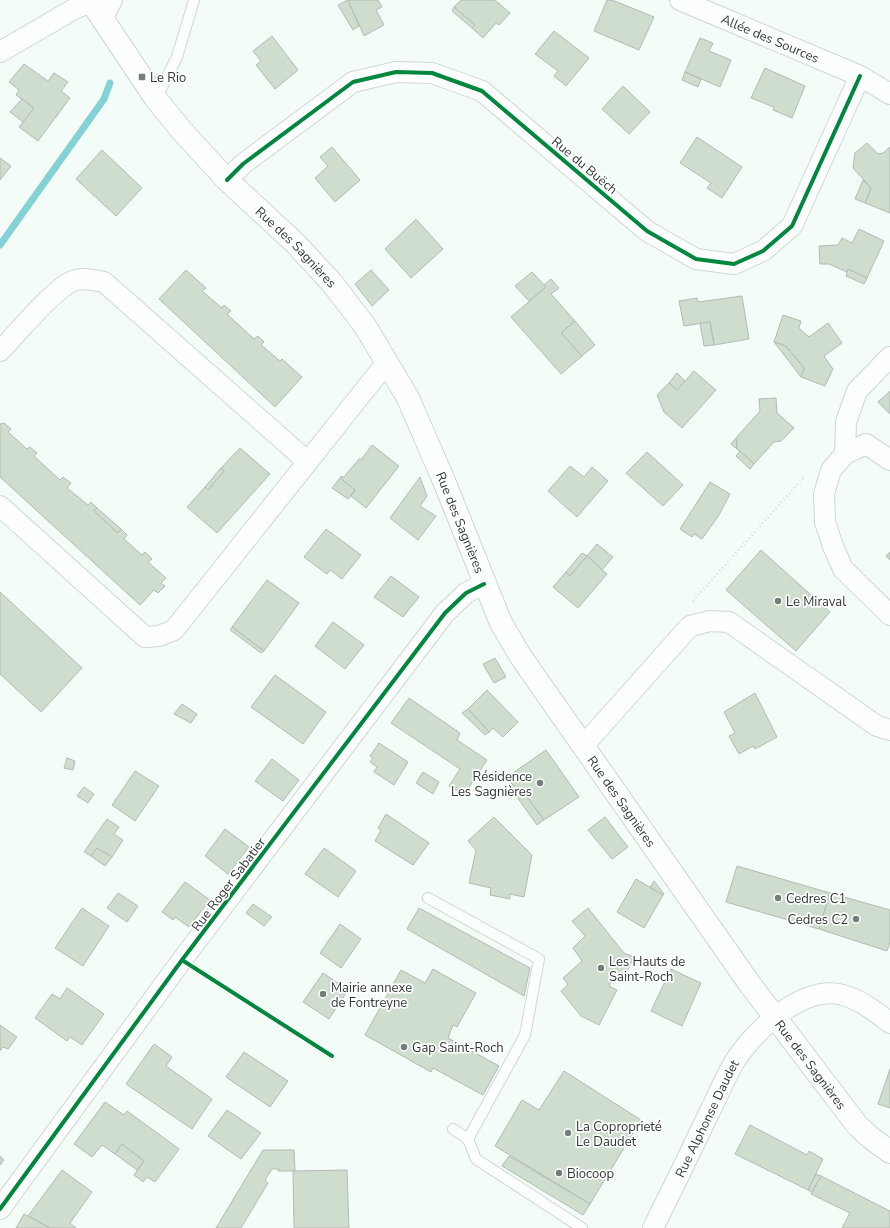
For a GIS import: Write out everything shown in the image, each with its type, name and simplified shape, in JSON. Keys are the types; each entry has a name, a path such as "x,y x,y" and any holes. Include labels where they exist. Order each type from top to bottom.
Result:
{"main road":[{"name":"Rue des Sagnières","path":"99,5 156,99 182,132 227,180 296,244 332,283 365,326 408,398 444,481 500,622 521,657 775,1018 856,1125 890,1152"}],"street":[{"name":"Allée des Sources","path":"680,0 860,76 890,94"},
{"path":"0,52 74,9 99,5"},
{"name":"Rue du Buëch","path":"227,180 243,164 353,82 396,72 432,73 482,91 647,231 696,259 734,264 763,252 792,226 860,76"},
{"path":"0,351 57,291 73,281 90,279 104,282 308,462"},
{"path":"845,454 846,422 857,391 890,357"},
{"path":"0,506 145,637 159,636 174,630 387,362"},
{"path":"890,460 866,444 845,454 831,470 824,494 826,522 833,546 843,569 890,615"},
{"name":"Rue Roger Sabatier","path":"0,1209 182,960 445,613 466,593 484,584"},
{"path":"584,745 690,626 710,621 729,622 877,726 890,730"},
{"name":"Rue Alphonse Daudet","path":"653,1228 735,1061 756,1035 775,1018 787,1009 809,997 842,995 875,1011 890,1023"}],"lane":[{"path":"156,99 164,86 177,57 194,0"},
{"path":"428,898 539,959 525,1035 468,1139"},
{"path":"453,1129 468,1139 476,1159 582,1228"}],"path":[{"path":"718,574 806,474"}],"building":[{"path":"348,0 359,26 353,30 338,5"},
{"path":"348,0 378,0 382,7 376,10 384,25 364,36"},
{"path":"461,0 495,0 510,13 499,25 496,23 483,38 472,28 475,25 454,7"},
{"path":"607,0 612,0 654,17 639,50 594,31"},
{"path":"454,7 475,25 472,28 452,11"},
{"path":"554,31 589,58 566,86 554,76 558,71 535,54"},
{"path":"272,36 298,70 275,89 256,65 261,61 253,51"},
{"path":"700,38 713,43 709,51 731,60 720,87 685,72"},
{"path":"24,64 48,81 54,73 68,82 61,91 70,98 38,141 19,127 34,108 16,95 19,90 9,82"},
{"path":"765,68 805,86 792,118 773,110 774,107 751,98"},
{"path":"685,72 701,79 698,87 682,80"},
{"path":"623,86 650,112 629,134 602,109"},
{"path":"22,99 34,108 23,122 10,112"},
{"path":"697,137 742,167 722,198 707,188 711,183 680,163"},
{"path":"867,143 878,154 883,153 890,147 890,213 865,203 871,188 853,168 855,153"},
{"path":"332,147 360,180 335,202 315,178 328,166 320,157"},
{"path":"102,150 142,188 116,216 76,179"},
{"path":"0,158 11,166 0,180"},
{"path":"863,180 871,188 865,203 855,199"},
{"path":"416,219 443,249 411,278 385,249"},
{"path":"859,229 884,241 867,278 848,269 847,272 829,264 820,264 819,246 838,245 842,238 852,243"},
{"path":"848,269 867,278 864,284 846,276"},
{"path":"186,270 206,288 202,291 222,308 224,305 231,311 227,314 254,339 258,336 264,342 261,345 280,361 282,359 302,377 275,407 159,299"},
{"path":"371,270 389,290 372,306 355,284"},
{"path":"532,272 546,287 529,301 515,286"},
{"path":"551,279 559,288 551,294 575,321 561,333 582,356 561,374 511,317 546,287 544,285"},
{"path":"742,296 749,339 714,345 710,322 684,326 679,301 697,298 698,302"},
{"path":"783,315 801,321 799,328 809,337 828,323 842,343 824,356 833,369 825,386 801,377 804,368 786,346 774,342"},
{"path":"575,321 595,345 582,356 561,333"},
{"path":"710,322 714,345 704,346 700,323"},
{"path":"774,342 786,346 804,368 801,377"},
{"path":"694,371 716,390 682,428 664,412 657,395 669,383 677,390"},
{"path":"677,373 685,381 677,390 669,383"},
{"path":"890,391 890,414 878,402"},
{"path":"776,398 777,413 794,428 781,441 774,442 754,464 737,449 736,438 760,411 759,399"},
{"path":"4,423 11,429 8,432 27,449 30,447 37,453 34,456 60,480 63,477 71,483 67,488 88,505 91,502 97,508 94,511 118,533 121,529 127,535 124,539 142,555 145,552 152,559 148,562 166,578 161,583 165,586 158,593 154,590 140,605 0,477 0,424"},
{"path":"736,438 737,449 731,444"},
{"path":"372,445 399,466 366,508 351,496 355,490 340,478 341,476 344,477 359,459 361,460"},
{"path":"240,448 270,474 217,533 187,507 205,487 208,490 224,471 221,468"},
{"path":"740,451 754,464 750,469 736,456"},
{"path":"647,452 683,485 663,506 626,473"},
{"path":"570,466 584,477 592,467 608,481 577,517 548,491"},
{"path":"221,468 224,471 208,490 205,487"},
{"path":"420,477 427,496 420,506 436,516 418,540 390,518"},
{"path":"340,478 355,490 348,499 332,488"},
{"path":"710,482 730,494 719,515 702,539 694,534 692,537 680,529"},
{"path":"97,508 121,529 118,533 94,511"},
{"path":"326,529 361,555 342,579 330,570 327,574 304,557"},
{"path":"597,544 613,557 602,570 587,556"},
{"name":"Le Miraval","path":"761,550 830,612 796,651 726,590"},
{"path":"890,552 890,560 886,556"},
{"path":"582,553 587,556 570,576 566,572"},
{"path":"587,556 607,574 578,608 553,587 566,572 570,576"},
{"path":"391,576 419,597 403,617 374,597"},
{"path":"267,580 299,603 264,651 232,627"},
{"path":"0,592 82,668 41,712 0,674"},
{"path":"333,622 364,645 345,669 315,646"},
{"path":"232,627 264,651 261,653 230,630"},
{"path":"495,658 506,677 494,683 483,664"},
{"path":"275,675 326,712 303,744 251,707"},
{"path":"487,690 518,722 503,737 493,728 489,732 468,709"},
{"path":"755,693 777,737 755,749 753,746 739,754 729,736 735,733 724,712"},
{"path":"409,698 460,733 457,740 487,760 464,795 449,786 460,769 391,723"},
{"path":"182,704 197,714 191,723 174,714"},
{"path":"468,709 489,732 485,735 462,713"},
{"path":"379,743 408,762 394,785 374,772 377,767 370,762 373,758 370,756"},
{"name":"Résidence Les Sagnières","path":"546,750 579,797 544,820 521,789 517,791 507,777"},
{"path":"67,758 75,761 73,770 64,768"},
{"path":"272,759 299,780 283,801 255,781"},
{"path":"135,771 159,786 135,821 112,805"},
{"path":"423,772 439,782 433,794 416,783"},
{"path":"84,787 94,794 88,803 77,796"},
{"path":"521,789 544,820 537,825 514,793"},
{"path":"386,814 429,843 413,865 375,841 381,830 378,828"},
{"path":"494,817 532,855 524,897 510,894 510,899 490,895 491,888 469,883 476,850 468,841"},
{"path":"605,817 628,847 612,859 588,830"},
{"path":"107,819 119,827 114,834 123,840 112,857 97,848 91,856 84,852"},
{"path":"225,829 249,847 228,874 205,856"},
{"path":"97,848 112,857 105,866 91,856"},
{"path":"324,848 356,871 338,897 305,874"},
{"name":"Cedres C1","path":"737,866 830,893 819,929 726,902"},
{"path":"636,879 663,895 644,928 617,912"},
{"path":"654,881 664,894 663,895 650,887"},
{"path":"185,882 210,900 189,927 175,917 173,920 162,912"},
{"path":"118,893 138,906 127,922 107,908"},
{"name":"Cedres C2","path":"830,893 890,910 890,942 887,951 819,929"},
{"path":"253,904 272,917 264,926 246,913"},
{"path":"82,908 109,926 83,966 55,948"},
{"path":"419,908 530,968 524,996 407,929"},
{"name":"Les Hauts de Saint-Roch","path":"588,908 624,953 634,957 622,982 614,976 609,986 617,990 599,1025 581,1016 561,991 568,985 563,978 582,961 573,948 585,936 572,921"},
{"path":"340,924 361,939 341,968 320,953"},
{"path":"433,969 476,993 457,1027 453,1025 448,1038 499,1066 483,1095 433,1068 431,1072 365,1035 401,970 425,983"},
{"path":"671,969 701,983 682,1026 651,1011"},
{"path":"323,973 348,990 329,1019 303,1002"},
{"path":"67,988 104,1014 82,1045 70,1037 67,1041 35,1018 52,994 60,999"},
{"path":"0,1025 17,1037 8,1049 3,1047 0,1051"},
{"path":"154,1044 172,1057 166,1066 212,1099 192,1129 126,1084"},
{"path":"244,1052 288,1081 270,1107 226,1077"},
{"path":"890,1069 890,1108 878,1104"},
{"name":"La Coproprieté Le Daudet","path":"564,1071 641,1120 590,1204 495,1146 522,1100 539,1110"},
{"path":"105,1102 124,1115 127,1111 179,1149 155,1182 147,1177 143,1182 134,1175 144,1161 122,1144 115,1154 102,1145 92,1157 74,1144"},
{"path":"227,1110 261,1133 241,1159 208,1136"},
{"path":"750,1125 807,1155 809,1151 823,1159 808,1190 735,1154"},
{"path":"122,1144 144,1161 137,1170 115,1154"},
{"path":"263,1150 294,1150 295,1171 278,1171 279,1169 272,1169 265,1180 268,1183 241,1228 216,1228"},
{"path":"0,1156 4,1160 0,1165"},
{"path":"509,1156 590,1204 583,1215 502,1166"},
{"path":"62,1170 92,1192 70,1223 76,1228 50,1228 28,1216"},
{"path":"347,1170 349,1228 294,1228 293,1171"},
{"path":"816,1174 821,1176 812,1192 808,1190"},
{"path":"821,1176 890,1211 890,1228 842,1228 850,1213 811,1194"},
{"path":"24,1214 28,1216 50,1228 16,1228"}],"waterway":[{"path":"0,245 104,99 110,83"}],"cycle path":[{"path":"227,180 243,164 353,82 396,72 432,73 482,91 647,231 696,259 734,264 763,251 792,226 860,76"},
{"path":"0,1209 182,960 445,613 466,593 484,584"},
{"path":"182,960 332,1056"}],"place":[{"name":"Le Rio","path":"142,77"},
{"name":"Le Miraval","path":"778,601"},
{"name":"Résidence Les Sagnières","path":"540,783"},
{"name":"Cedres C1","path":"778,898"},
{"name":"Cedres C2","path":"856,919"},
{"name":"Les Hauts de Saint-Roch","path":"601,968"},
{"name":"Mairie annexe de Fontreyne","path":"323,994"},
{"name":"Gap Saint-Roch","path":"404,1047"},
{"name":"La Coproprieté Le Daudet","path":"568,1133"},
{"name":"Biocoop","path":"559,1173"}]}
